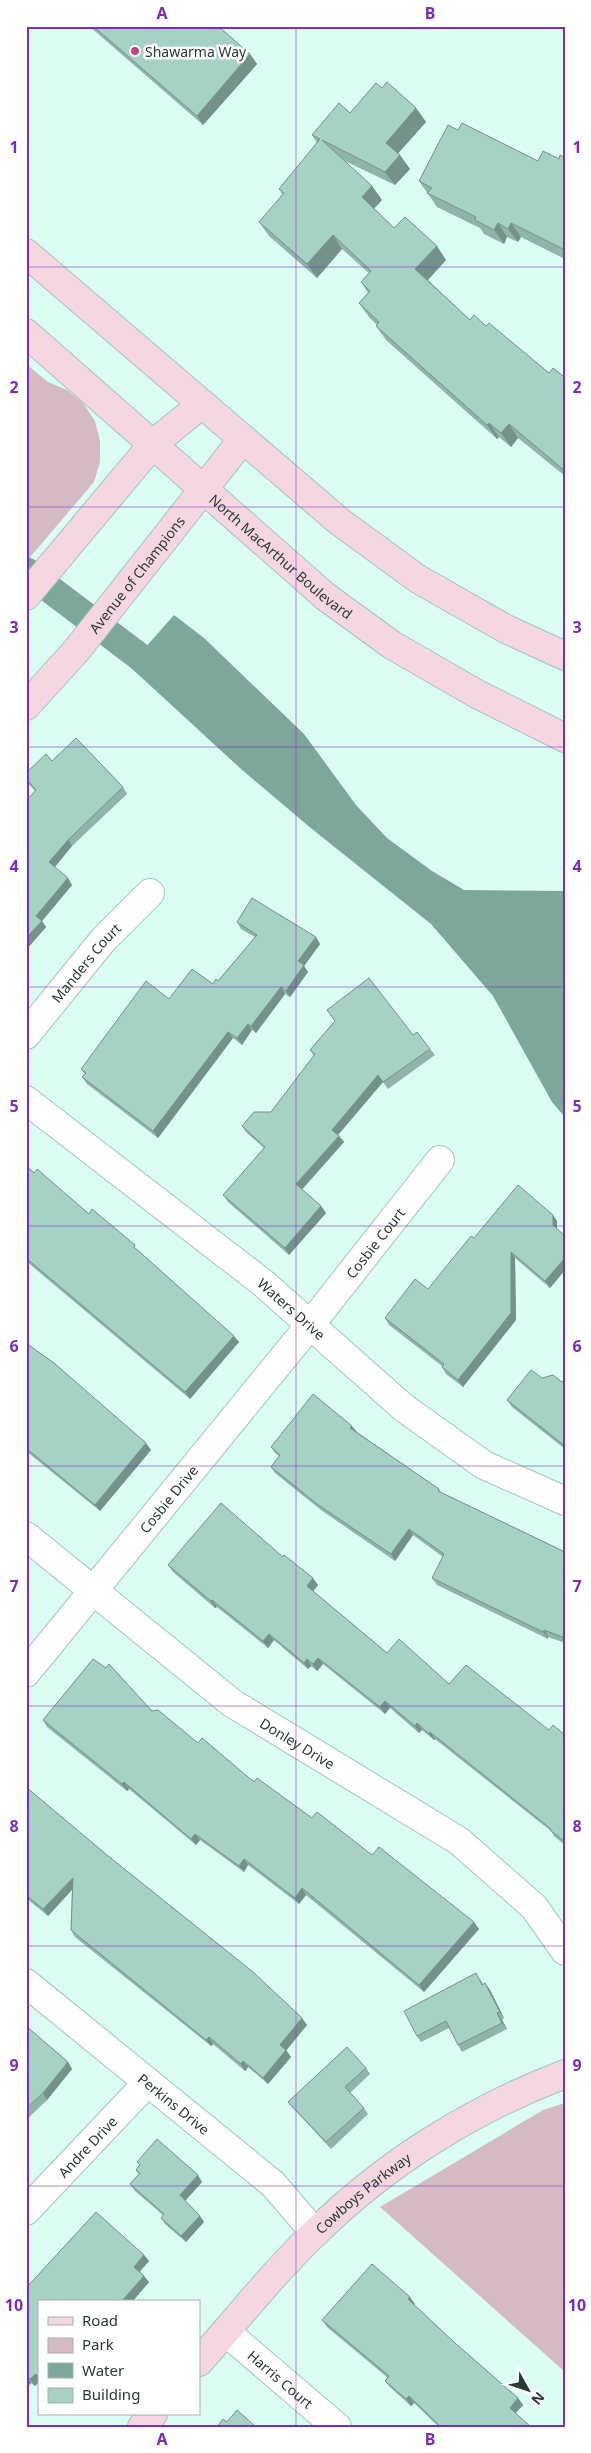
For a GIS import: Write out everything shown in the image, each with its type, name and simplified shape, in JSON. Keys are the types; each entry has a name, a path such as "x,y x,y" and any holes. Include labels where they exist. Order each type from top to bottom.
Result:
{"main road":[{"path":"26,253 340,522 418,580 506,629 565,656"},
{"name":"North MacArthur Boulevard","path":"26,333 326,597 392,645 477,694 565,738"},
{"path":"26,596 153,444 202,404"},
{"name":"Avenue of Champions","path":"26,706 76,651 243,439"},
{"name":"Cowboys Parkway","path":"200,2361 315,2233 385,2173 454,2126 532,2087 565,2074"},
{"path":"142,2427 151,2416"}],"street":[{"name":"Manders Court","path":"26,1035 104,940 150,894"},
{"name":"Waters Drive","path":"26,1100 240,1264 404,1408 484,1466 565,1501"},
{"name":"Cosbie Court","path":"310,1324 440,1160"},
{"name":"Cosbie Drive","path":"26,1673 310,1324"},
{"name":"Donley Drive","path":"26,1536 232,1703 459,1841 534,1907 565,1951"},
{"name":"Perkins Drive","path":"26,1983 273,2184 315,2233"},
{"name":"Andre Drive","path":"26,2211 148,2082"},
{"name":"Harris Court","path":"226,2332 337,2427"}],"green space":[{"path":"26,364 48,382 67,390 83,403 95,421 100,441 100,462 94,482 26,562"},
{"path":"565,2103 565,2372 380,2207 543,2110"}],"water":[{"path":"174,615 204,638 304,734 356,805 387,838 432,871 464,890 565,891 565,1117 552,1102 493,996 431,924 312,829 241,769 129,666"}],"building":[{"path":"93,26 218,26 250,54 197,116"},
{"path":"387,82 416,108 386,143 400,155 385,172 322,140 372,186 362,197 394,228 405,217 437,246 415,269 470,320 474,315 486,326 489,323 549,373 553,368 563,376 565,374 565,471 509,424 501,433 489,423 487,425 376,326 379,322 359,303 370,291 361,282 371,271 333,235 307,264 259,222 284,193 279,189 320,139 312,135 339,103 350,113 376,83 382,88"},
{"path":"462,123 538,161 543,151 559,159 560,155 565,158 565,250 511,223 508,229 498,223 494,230 475,220 476,217 427,193 432,188 419,181 448,125 458,130"},
{"path":"76,738 123,787 68,840 49,862 68,878 36,916 42,921 26,938 26,801 36,790 26,779 26,773 46,754 52,761"},
{"path":"252,898 316,937 298,961 304,965 286,991 281,987 251,1026 248,1024 237,1038 228,1032 153,1131 82,1077 86,1073 81,1069 146,981 169,999 192,969 213,984 216,979 218,981 257,935 237,922"},
{"path":"369,978 413,1035 417,1032 430,1049 383,1082 378,1075 332,1130 339,1136 296,1184 321,1206 285,1248 223,1195 265,1147 242,1126 254,1112 271,1112 315,1054 310,1050 335,1021 327,1010"},
{"path":"26,1166 34,1173 37,1169 89,1214 92,1209 135,1245 134,1247 234,1336 185,1392 26,1258"},
{"path":"518,1185 553,1215 553,1225 565,1236 565,1258 545,1281 511,1252 511,1313 458,1380 442,1367 444,1364 385,1318 415,1279 428,1289 471,1236 474,1238"},
{"path":"26,1343 54,1363 146,1443 95,1505 26,1448"},
{"path":"531,1370 542,1378 553,1375 562,1382 565,1379 565,1446 507,1400"},
{"path":"313,1394 352,1426 350,1428 439,1489 438,1491 565,1552 565,1638 544,1630 543,1632 432,1578 444,1554 409,1529 391,1554 317,1504 271,1467 280,1455 271,1447"},
{"path":"221,1503 283,1557 284,1555 313,1578 307,1586 387,1653 399,1639 449,1684 466,1665 549,1730 553,1725 565,1735 565,1842 430,1732 429,1734 417,1723 415,1726 385,1701 380,1707 318,1658 313,1664 307,1659 304,1663 269,1634 263,1641 168,1565"},
{"path":"93,1659 106,1668 109,1664 152,1711 158,1710 198,1743 202,1738 254,1782 257,1778 312,1818 317,1812 372,1855 379,1847 474,1922 419,1985 302,1888 295,1898 244,1859 239,1866 195,1834 191,1839 124,1782 122,1784 43,1720"},
{"path":"26,1787 107,1855 253,1972 302,2018 280,2045 286,2050 263,2078 243,2061 241,2064 209,2037 206,2040 71,1930 73,1878 43,1909 26,1895"},
{"path":"476,1973 482,1985 485,1983 500,2012 497,2013 502,2023 458,2045 446,2021 417,2036 404,2011"},
{"path":"26,2026 68,2062 43,2093 26,2109"},
{"path":"347,2047 366,2068 345,2087 364,2108 326,2142 288,2102"},
{"path":"157,2139 198,2175 180,2195 200,2216 181,2236 161,2218 164,2214 130,2184 140,2173 136,2170 140,2165 137,2162"},
{"path":"96,2212 144,2255 134,2267 144,2276 123,2300 38,2300 38,2376 36,2374 30,2379 26,2377 26,2288"},
{"path":"372,2264 410,2297 408,2299 455,2343 518,2398 510,2408 531,2427 441,2427 409,2396 406,2399 385,2381 389,2376 322,2320"},
{"path":"237,2410 256,2427 217,2427 223,2419 227,2422"}],"waterway":[{"path":"26,571 169,679"}],"place":[{"name":"Shawarma Way","path":"135,51"}]}
